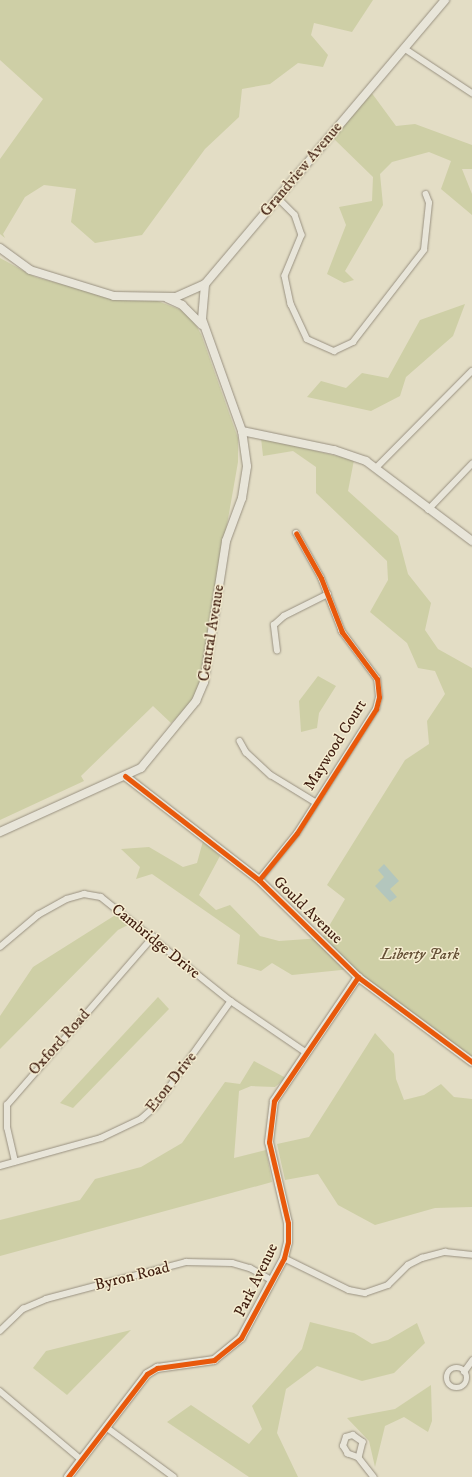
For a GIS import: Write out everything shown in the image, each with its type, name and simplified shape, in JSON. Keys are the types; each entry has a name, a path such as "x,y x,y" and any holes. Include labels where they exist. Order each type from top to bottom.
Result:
{"street":[{"name":"Grandview Avenue","path":"205,284 277,196 445,0"},
{"path":"404,48 472,93"},
{"path":"277,196 295,215 302,234 285,276 291,304 307,339 334,351 353,342 424,250 429,203 426,195"},
{"path":"0,248 21,266 59,280 114,296 164,297 184,295 205,284"},
{"path":"204,327 201,312 205,284"},
{"path":"164,297 182,305 204,327"},
{"name":"Central Avenue","path":"0,832 141,768 190,709 201,691 226,541 246,483 247,457 242,430 204,327"},
{"path":"376,468 472,371"},
{"path":"242,430 352,454 376,468 428,510 472,541"},
{"path":"428,510 472,464"},
{"name":"Maywood Court","path":"259,880 297,833 315,802 376,709 379,697 377,679 342,632 328,594 296,533"},
{"path":"277,651 274,625 284,616 328,594"},
{"path":"240,741 246,752 271,775 315,802"},
{"name":"Gould Avenue","path":"125,776 259,880 358,977 472,1062"},
{"name":"Cambridge Drive","path":"0,947 38,916 67,898 84,894 105,899 231,1001 307,1053"},
{"name":"Oxford Road","path":"16,1162 7,1128 7,1105 153,937"},
{"name":"Park Avenue","path":"68,1477 147,1374 157,1368 214,1360 235,1346 284,1258 289,1229 270,1152 269,1121 274,1101 358,977"},
{"name":"Eton Drive","path":"0,1166 101,1138 141,1119 156,1107 231,1001"},
{"path":"284,1258 349,1290 365,1293 388,1285 408,1265 422,1258 445,1252 472,1255"},
{"name":"Byron Road","path":"0,1332 23,1309 46,1300 186,1262 232,1263 250,1268 272,1280"},
{"path":"464,1372 472,1360"},
{"path":"0,1391 82,1460"},
{"path":"106,1427 174,1477"},
{"path":"359,1458 374,1477"}],"green space":[{"path":"0,0 373,0 352,32 314,23 311,35 328,55 323,67 298,63 270,84 242,89 239,117 205,149 142,235 95,243 71,222 76,189 44,185 25,197 3,234 5,238 0,234 0,159 43,99 0,60"},
{"path":"371,92 396,126 415,124 472,145 472,169 462,169 472,194 472,215 441,189 451,161 429,152 392,162 380,174 383,205 345,271 354,280 344,283 327,274 346,225 339,207 372,201 373,177 332,137"},
{"path":"0,258 35,277 118,299 155,300 189,313 201,334 238,438 238,462 199,684 192,703 171,723 153,706 81,776 84,781 0,820"},
{"path":"465,304 453,336 406,377 400,396 371,411 307,397 321,381 346,388 362,373 388,378 420,320"},
{"name":"Liberty Park","path":"261,438 354,460 348,491 398,536 408,574 431,603 425,630 438,649 472,668 472,1062 351,969 292,975 272,963 261,971 237,964 240,935 152,874 136,879 140,867 121,849 149,847 183,867 197,863 203,841 220,856 199,895 216,910 230,905 260,936 279,941 322,938 345,899 327,885 405,760 429,744 427,721 445,694 435,671 418,668 407,643 370,612 388,580 387,561 316,493 316,467 293,451 263,456"},
{"path":"318,676 336,686 319,713 317,728 301,732 299,701"},
{"path":"117,914 128,925 118,930 0,1049 0,1016 33,967"},
{"path":"158,997 169,1009 73,1108 60,1103"},
{"path":"375,1033 394,1054 396,1079 404,1100 424,1095 441,1084 454,1097 472,1099 472,1207 435,1208 375,1225 338,1205 318,1174 285,1180 277,1144 309,1137"},
{"path":"254,1061 286,1078 275,1087 251,1086 239,1091 234,1158 266,1150 272,1182 0,1256 0,1220 80,1200 95,1179 141,1167 182,1143 225,1082 240,1084"},
{"path":"310,1322 354,1333 372,1344 388,1340 417,1323 425,1343 394,1373 362,1381 317,1366 286,1389 277,1433 298,1477 249,1477 167,1422 191,1405 249,1444 262,1429 252,1406 302,1349"},
{"path":"131,1330 67,1395 33,1368 46,1351"},
{"path":"431,1385 432,1421 428,1432 404,1417 385,1426 375,1467 369,1441 347,1418 395,1409"}],"shaded area":[{"path":"384,864 399,881 390,889 397,897 390,902 375,886 384,877 378,870"}],"cycle path":[{"path":"259,880 297,833 376,709 379,697 377,679 342,632 321,578 296,533"},
{"path":"125,776 259,880 358,977 472,1062"},
{"path":"68,1477 147,1374 157,1368 214,1360 241,1338 284,1258 288,1242 288,1223 269,1142 274,1101 358,977"}]}
